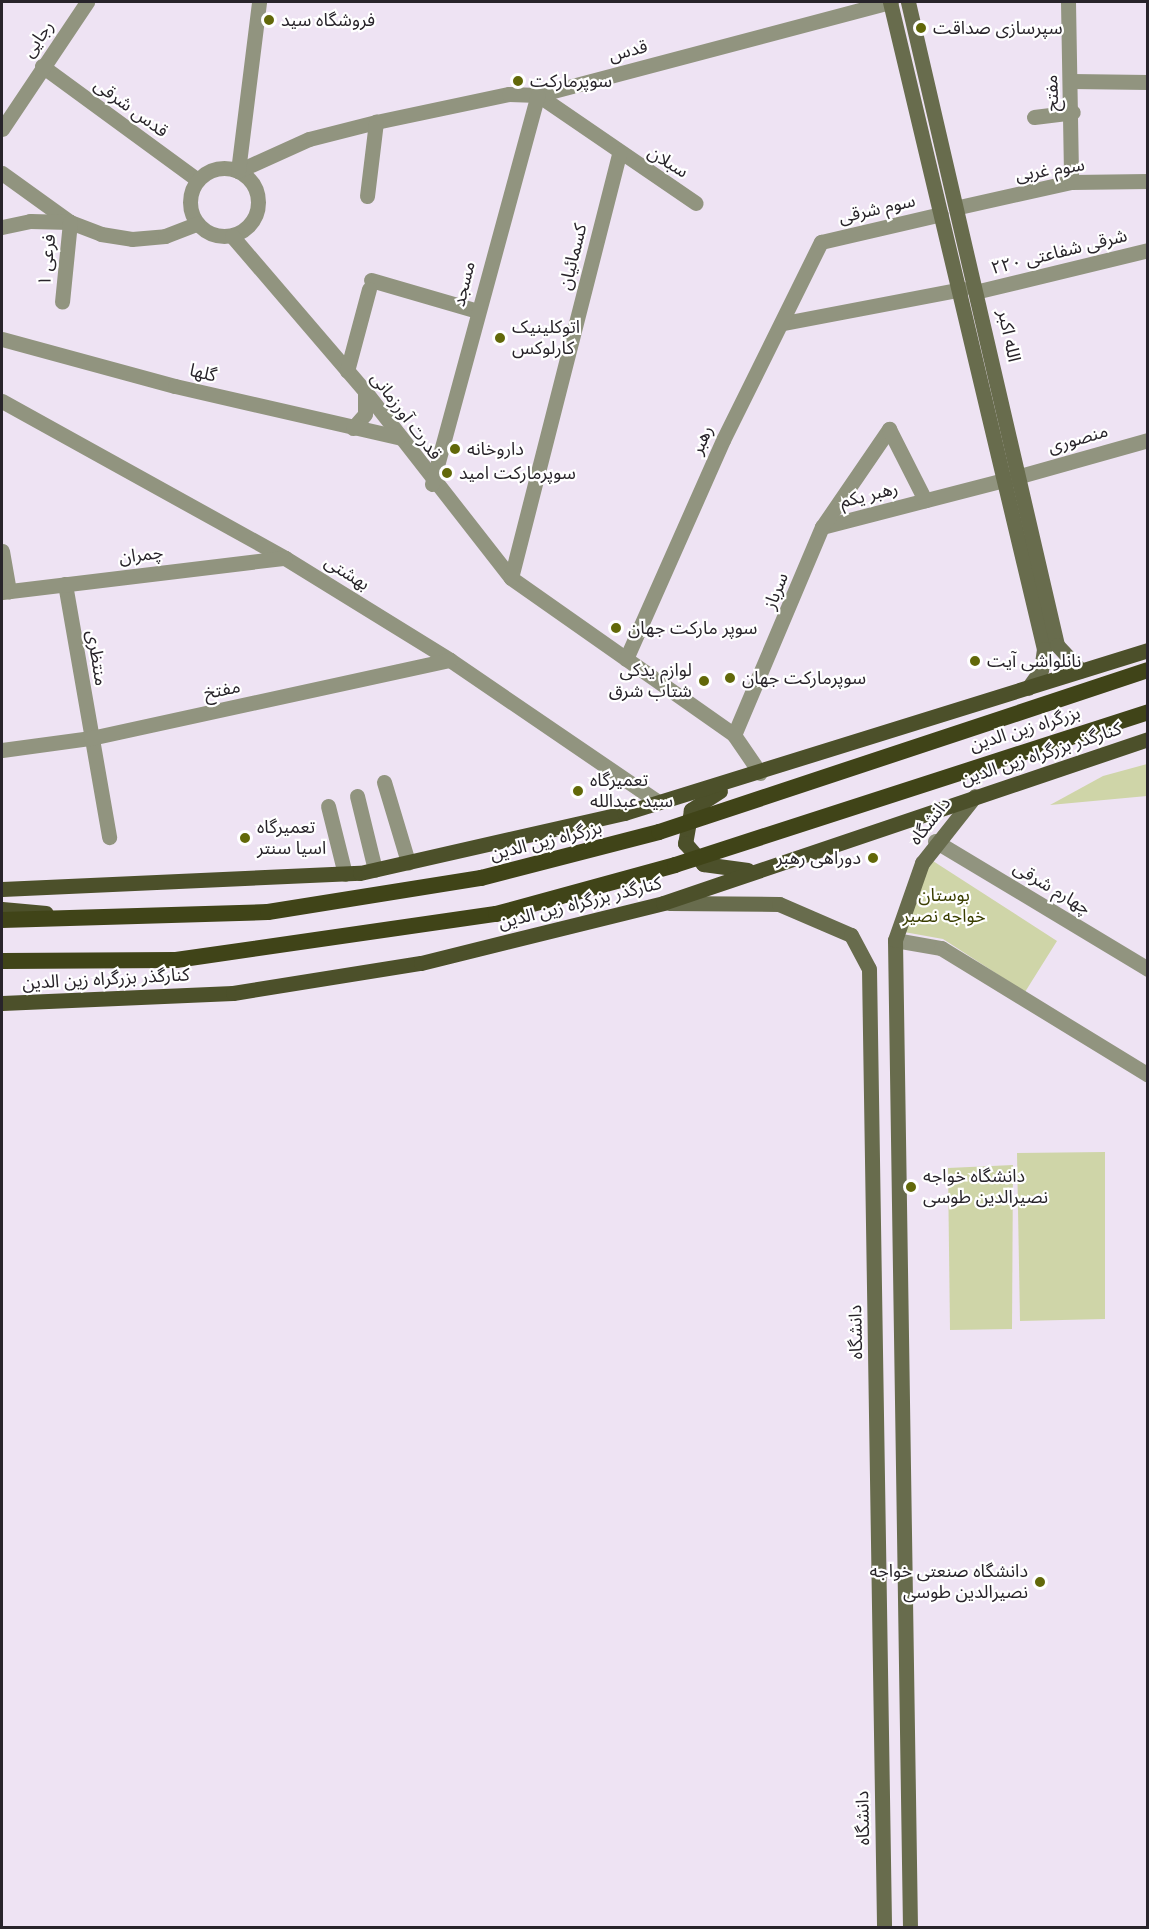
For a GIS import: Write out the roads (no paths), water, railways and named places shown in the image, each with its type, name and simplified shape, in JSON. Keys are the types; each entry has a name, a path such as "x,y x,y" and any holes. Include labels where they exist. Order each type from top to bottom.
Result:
{"highway":[{"name":"بزرگراه زین الدین","path":"2,920 268,912 481,878 659,832 1148,670"},
{"name":"بزرگراه زین الدین","path":"2,961 176,960 496,914 675,865 1148,712"}],"main road":[{"path":"892,2 941,214 1013,477 1044,649 1041,670 1028,688"},
{"name":"الله اکبر","path":"908,2 979,291 1013,477 1057,645 1081,671"},
{"path":"2,889 345,874 375,870 658,802 760,773 1148,650"},
{"name":"کنارگذر بزرگراه زین الدین","path":"2,1003 233,993 421,963 663,903 1148,739"},
{"path":"760,773 691,810 683,833 691,854 703,864 763,870"},
{"name":"دانشگاه","path":"910,1928 895,940 935,842 975,796"},
{"name":"دانشگاه","path":"663,903 779,904 850,935 862,950 869,969 884,1928"},
{"path":"2,909 97,918"},
{"path":"873,1206 898,1208"},
{"path":"877,1409 901,1410"}],"street":[{"name":"رجایی","path":"2,129 87,2"},
{"path":"238,171 259,2"},
{"name":"قدس","path":"238,171 309,139 376,122 510,94 538,95 892,2"},
{"name":"مفتح","path":"1068,2 1073,112 1071,182"},
{"name":"قدس شرقی","path":"42,66 198,180"},
{"path":"1071,81 1148,82"},
{"path":"538,95 619,154"},
{"name":"مسجد","path":"432,484 538,95"},
{"path":"1034,117 1073,112"},
{"path":"367,196 376,122"},
{"name":"سبلان","path":"619,154 696,203"},
{"name":"کسمائیان","path":"511,578 619,154"},
{"path":"216,169 238,171 254,185 258,205 250,225 232,236 212,234 198,224 190,202 198,180 216,169"},
{"path":"2,173 70,222"},
{"name":"سوم غربی","path":"959,207 1071,182 1148,181"},
{"name":"سوم شرقی","path":"821,242 941,214"},
{"path":"2,227 30,221 70,222 132,239 165,236 198,224"},
{"name":"فرعی ۱","path":"62,302 70,222"},
{"name":"قدرت آورزمانی","path":"232,236 365,391 432,484 511,578 734,735"},
{"name":"رهبر","path":"626,659 723,440 783,323 821,242"},
{"name":"۲۲۰ شرقی شفاعتی","path":"979,291 1148,250"},
{"path":"347,371 370,284 478,311"},
{"path":"783,323 963,289"},
{"name":"گلها","path":"2,339 353,428 398,437"},
{"path":"353,428 364,414 365,391"},
{"name":"بهشتی","path":"2,400 285,558 450,660 658,802"},
{"name":"رهبر یکم","path":"889,429 925,500"},
{"name":"سرباز","path":"734,735 822,526 889,429"},
{"name":"منصوری","path":"1013,477 1148,440"},
{"name":"رهبر یکم","path":"822,526 1013,477"},
{"path":"2,552 5,592"},
{"name":"چمران","path":"5,592 285,558"},
{"name":"منتظری","path":"65,584 109,837"},
{"name":"مفتخ","path":"2,750 91,738 450,660"},
{"path":"734,735 760,773"},
{"path":"384,782 408,862"},
{"path":"357,796 375,870"},
{"path":"328,806 345,874"},
{"name":"چهارم شرقی","path":"935,842 1148,969"},
{"path":"895,940 941,948 1148,1075"}],"place":[{"name":"فروشگاه سید","path":"269,20"},
{"name":"سپرسازی صداقت","path":"921,28"},
{"name":"سوپرمارکت","path":"518,81"},
{"name":"اتوکلینیک کارلوکس","path":"500,338"},
{"name":"داروخانه","path":"455,449"},
{"name":"سوپرمارکت امید","path":"447,473"},
{"name":"سوپر مارکت جهان","path":"616,628"},
{"name":"نانلواشی آیت","path":"975,661"},
{"name":"سوپرمارکت جهان","path":"730,678"},
{"name":"لوازم یدکی شتاب شرق","path":"704,681"},
{"name":"تعمیرگاه سید عبدالله","path":"578,791"},
{"name":"تعمیرگاه اسیا سنتر","path":"245,838"},
{"name":"دوراهی رهبر","path":"873,858"},
{"name":"دانشگاه خواجه نصیرالدین طوسی","path":"911,1187"},
{"name":"دانشگاه صنعتی خواجه نصیرالدین طوسی","path":"1040,1582"}],"park label":[{"name":"بوستان خواجه نصیر","path":"944,906"}]}
